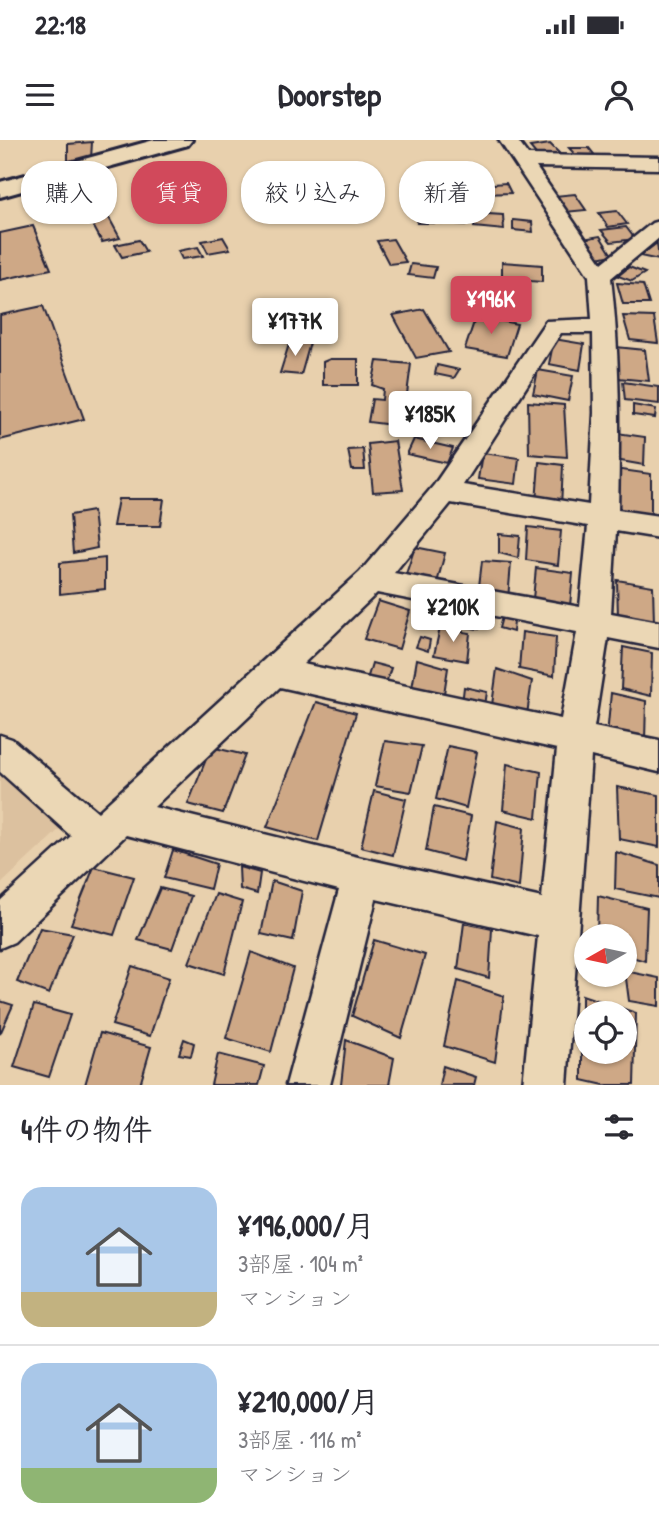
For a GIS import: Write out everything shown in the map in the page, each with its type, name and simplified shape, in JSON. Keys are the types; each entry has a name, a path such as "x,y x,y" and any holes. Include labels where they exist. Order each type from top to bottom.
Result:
{"street":[{"path":"0,190 180,140"},
{"path":"601,140 620,162"},
{"path":"515,150 620,162 659,163"},
{"path":"515,150 600,276 605,326 607,413 603,517 594,623 575,739 557,921 545,1085"},
{"path":"600,276 659,227"},
{"path":"0,928 275,673 371,580 444,492 554,326 605,326"},
{"path":"444,492 659,527"},
{"path":"371,580 659,635"},
{"path":"275,673 659,756"},
{"path":"0,750 109,826 362,877 557,921"},
{"path":"308,1085 362,877"}],"shaded area":[{"path":"0,769 63,826 0,885"}],"building":[{"path":"92,142 91,159 68,161 68,144"},
{"path":"550,144 562,156 540,159 530,147"},
{"path":"569,148 589,148 597,158 580,160"},
{"path":"506,183 511,193 495,194 495,184"},
{"path":"575,194 586,210 565,212 554,196"},
{"path":"617,211 627,224 608,227 599,213"},
{"path":"495,214 503,215 504,230 474,227 474,224 495,224"},
{"path":"513,220 532,222 533,232 513,230"},
{"path":"92,224 112,224 120,238 102,242"},
{"path":"33,226 51,269 0,280 0,233"},
{"path":"626,227 635,239 611,242 601,230"},
{"path":"600,236 612,255 598,258 583,239"},
{"path":"223,237 230,249 208,253 202,241"},
{"path":"393,239 406,262 389,264 377,241"},
{"path":"139,240 146,252 122,257 115,245"},
{"path":"657,243 659,260 640,256"},
{"path":"198,247 203,256 182,259 178,251"},
{"path":"502,262 542,265 542,282 502,279"},
{"path":"411,264 436,267 433,278 408,275"},
{"path":"629,267 645,273 632,281 618,276"},
{"path":"617,283 643,285 649,304 623,304"},
{"path":"43,306 84,419 0,440 0,315"},
{"path":"424,309 449,352 416,358 393,315"},
{"path":"476,316 517,324 507,356 465,349"},
{"path":"623,316 654,317 658,343 630,340"},
{"path":"554,339 584,344 580,370 549,364"},
{"path":"290,341 310,343 301,375 280,373"},
{"path":"616,347 645,350 649,381 618,378"},
{"path":"330,359 358,359 358,385 323,385 323,362"},
{"path":"377,361 411,364 404,417 421,419 419,433 392,430 392,425 368,422 372,399 382,400 383,389 372,385"},
{"path":"437,365 459,370 454,378 435,374"},
{"path":"538,370 573,376 568,401 533,394"},
{"path":"623,382 659,387 659,404 625,400"},
{"path":"528,402 564,405 567,457 529,454"},
{"path":"633,405 656,409 655,418 633,415"},
{"path":"617,433 645,437 644,465 615,460"},
{"path":"414,439 453,448 447,463 407,454"},
{"path":"395,441 403,490 373,492 368,444"},
{"path":"363,449 365,470 352,470 348,450"},
{"path":"482,453 519,458 516,484 478,479"},
{"path":"539,462 563,465 561,507 536,503"},
{"path":"615,469 651,474 651,515 613,510"},
{"path":"118,499 164,499 160,526 113,526"},
{"path":"93,511 97,548 73,553 70,515"},
{"path":"528,527 561,531 558,565 526,560"},
{"path":"499,534 520,536 518,558 499,553"},
{"path":"415,547 445,553 437,583 406,574"},
{"path":"105,558 105,589 60,594 60,563"},
{"path":"482,561 511,563 508,599 478,595"},
{"path":"536,568 573,573 570,606 533,599"},
{"path":"617,580 653,586 654,623 618,617"},
{"path":"378,601 410,611 399,649 364,639"},
{"path":"454,610 482,616 479,629 453,625"},
{"path":"502,617 514,621 513,632 499,628"},
{"path":"440,628 470,633 467,661 434,655"},
{"path":"522,632 556,637 554,676 519,669"},
{"path":"420,637 430,640 428,651 416,647"},
{"path":"623,647 652,653 651,696 621,689"},
{"path":"417,659 448,668 443,700 411,694"},
{"path":"372,663 391,668 384,689 366,683"},
{"path":"497,669 532,681 526,721 491,712"},
{"path":"464,687 487,692 484,712 462,704"},
{"path":"611,693 646,701 645,741 607,736"},
{"path":"316,702 356,713 318,841 267,827"},
{"path":"385,741 422,746 411,792 375,786"},
{"path":"448,746 477,752 466,808 436,799"},
{"path":"211,747 245,755 223,813 188,804"},
{"path":"507,764 541,772 537,818 503,810"},
{"path":"617,787 659,795 659,847 619,839"},
{"path":"374,791 406,799 393,855 361,847"},
{"path":"434,807 471,816 463,861 426,851"},
{"path":"497,821 524,828 519,887 490,880"},
{"path":"173,850 216,864 210,889 164,878"},
{"path":"616,852 659,865 659,898 615,889"},
{"path":"94,867 134,877 114,935 71,924"},
{"path":"239,867 260,873 257,894 240,889"},
{"path":"272,881 302,891 293,941 261,934"},
{"path":"160,888 191,896 172,949 138,940"},
{"path":"216,894 242,902 224,974 189,963"},
{"path":"598,896 647,908 645,961 637,959 637,924 597,924"},
{"path":"464,923 492,929 489,978 458,969"},
{"path":"40,928 73,934 49,994 17,982"},
{"path":"374,940 425,955 401,1038 352,1016"},
{"path":"251,952 293,968 271,1052 226,1038"},
{"path":"132,966 169,978 150,1036 112,1025"},
{"path":"637,973 659,978 659,1006 629,1001 627,987 637,987"},
{"path":"458,981 504,996 495,1062 444,1046"},
{"path":"582,995 600,1001 582,1001"},
{"path":"0,1001 13,1005 0,1034"},
{"path":"34,1005 70,1015 49,1077 14,1067"},
{"path":"100,1033 151,1047 140,1085 85,1085"},
{"path":"184,1039 194,1043 191,1056 179,1054"},
{"path":"346,1040 394,1058 389,1085 341,1085"},
{"path":"218,1054 264,1066 259,1085 211,1085"},
{"path":"582,1064 635,1064 634,1085 604,1085 582,1080"},
{"path":"443,1066 476,1077 474,1085 439,1085"}]}
